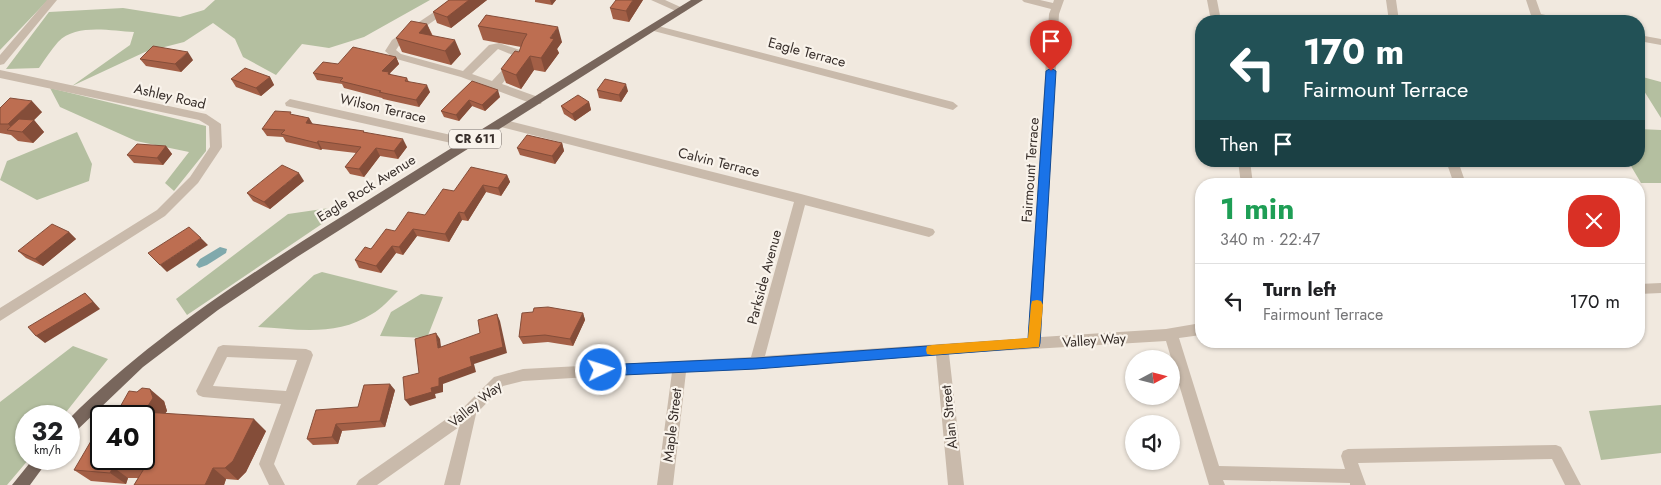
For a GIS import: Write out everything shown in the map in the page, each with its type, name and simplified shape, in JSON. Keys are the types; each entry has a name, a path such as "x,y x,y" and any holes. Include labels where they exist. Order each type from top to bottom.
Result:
{"main road":[{"name":"Eagle Rock Avenue","path":"80,416 102,393 163,342 252,279 698,0"},
{"path":"20,485 33,470"}],"street":[{"path":"0,62 52,0"},
{"path":"459,0 396,42 390,51 397,56 465,75 537,101"},
{"path":"656,0 682,10"},
{"path":"1027,0 1058,4"},
{"path":"1212,0 1215,15"},
{"path":"1391,0 1393,15"},
{"path":"1531,0 1536,15"},
{"name":"Fairmount Terrace","path":"1034,343 1054,14 1058,4"},
{"name":"Eagle Terrace","path":"654,28 952,106"},
{"path":"1645,39 1661,42"},
{"path":"465,75 493,47 499,46 519,53 520,56 494,85"},
{"name":"Ashley Road","path":"0,74 202,117 215,124 216,147 194,180 161,213 0,315"},
{"name":"Wilson Terrace","path":"290,103 469,143"},
{"name":"Calvin Terrace","path":"501,123 929,232"},
{"name":"Parkside Avenue","path":"756,363 801,198"},
{"path":"1645,289 1661,288"},
{"name":"Valley Way","path":"364,485 470,411 499,382 523,375 756,363 1171,334 1195,330"},
{"path":"1171,334 1215,479 1357,480 1348,456 1556,452 1573,485"},
{"name":"Alan Street","path":"942,349 956,485"},
{"path":"277,485 266,464 306,355 223,351 203,391 290,398"},
{"name":"Maple Street","path":"665,485 680,366"},
{"path":"452,485 470,411"}],"green space":[{"path":"0,0 48,0 0,50"},
{"path":"215,0 430,0 364,37 329,48 302,44 276,75 243,57 235,39 213,23 184,42 145,52 72,86 130,45 134,32 94,29 74,32 58,42 39,68 6,69 49,12 123,8 180,17 204,10"},
{"path":"1645,78 1661,82 1661,118 1645,93"},
{"path":"50,88 206,126 206,151 174,191 165,183 189,152 136,141 60,107"},
{"path":"1645,129 1661,130 1661,183 1645,183 1645,178 1638,178 1632,167 1645,167"},
{"path":"77,132 92,164 89,181 37,200 0,180 7,161"},
{"path":"350,205 187,315 176,299 288,214"},
{"path":"322,272 398,291 375,312 344,326 316,330 258,327 314,275"},
{"path":"421,294 443,297 427,338 380,336 391,312"},
{"path":"73,346 108,359 72,405 15,405 15,470 20,470 7,485 0,485 0,402"},
{"path":"1661,405 1661,453 1601,460 1589,411"}],"water":[{"path":"220,247 227,249 226,253 207,265 199,268 196,265 200,259"}],"building":[{"path":"449,0 469,0 447,17 433,12"},
{"path":"616,0 633,0 626,11 610,8"},
{"path":"486,15 558,27 550,38 554,39 541,58 530,56 516,75 501,69 515,51 519,52 527,34 478,26"},
{"path":"411,21 427,24 419,33 455,40 445,51 396,38"},
{"path":"153,46 188,52 175,64 140,59"},
{"path":"353,47 396,57 382,71 407,78 405,81 427,85 416,100 340,81 343,78 313,73 323,62 338,64"},
{"path":"245,68 270,77 256,88 231,79"},
{"path":"605,79 626,84 619,95 597,90"},
{"path":"472,81 498,90 482,105 469,100 456,115 441,111"},
{"path":"578,95 589,102 572,114 561,106"},
{"path":"10,98 32,101 8,124 0,124 0,108"},
{"path":"275,111 291,112 290,114 309,118 306,123 364,131 403,139 394,151 376,148 359,169 345,167 361,147 318,141 317,143 281,134 285,130 262,129"},
{"path":"19,119 34,120 22,132 7,130"},
{"path":"527,135 562,143 552,156 517,148"},
{"path":"137,144 166,146 157,158 127,155"},
{"path":"282,165 299,173 264,202 247,193"},
{"path":"471,167 507,175 498,188 483,185 464,213 459,212 445,234 413,229 399,247 392,246 376,266 355,260 365,247 371,249 386,229 395,231 408,212 425,215 443,189 454,191"},
{"path":"52,224 69,232 35,259 18,251"},
{"path":"189,227 201,238 160,265 148,253"},
{"path":"85,293 93,302 36,336 28,327"},
{"path":"548,307 583,313 570,339 545,335 519,337 522,313 533,312 534,308"},
{"path":"497,314 503,347 470,357 472,366 439,378 439,386 431,388 432,392 405,400 403,377 419,373 415,339 436,333 438,348 480,333 478,320"},
{"path":"390,384 380,421 336,424 332,437 307,439 316,410 358,407 364,385"},
{"path":"142,388 150,389 153,398 148,405 121,405 129,391 137,392"},
{"path":"155,413 254,419 233,461 225,468 213,468 205,485 134,485 143,470 155,470"},
{"path":"90,443 90,470 112,470 110,473 74,470 80,470 80,460"}],"slow traffic":[{"path":"932,350 1034,343 1037,305"}],"route":[{"path":"601,370 756,363 1034,343 1051,71"}]}
